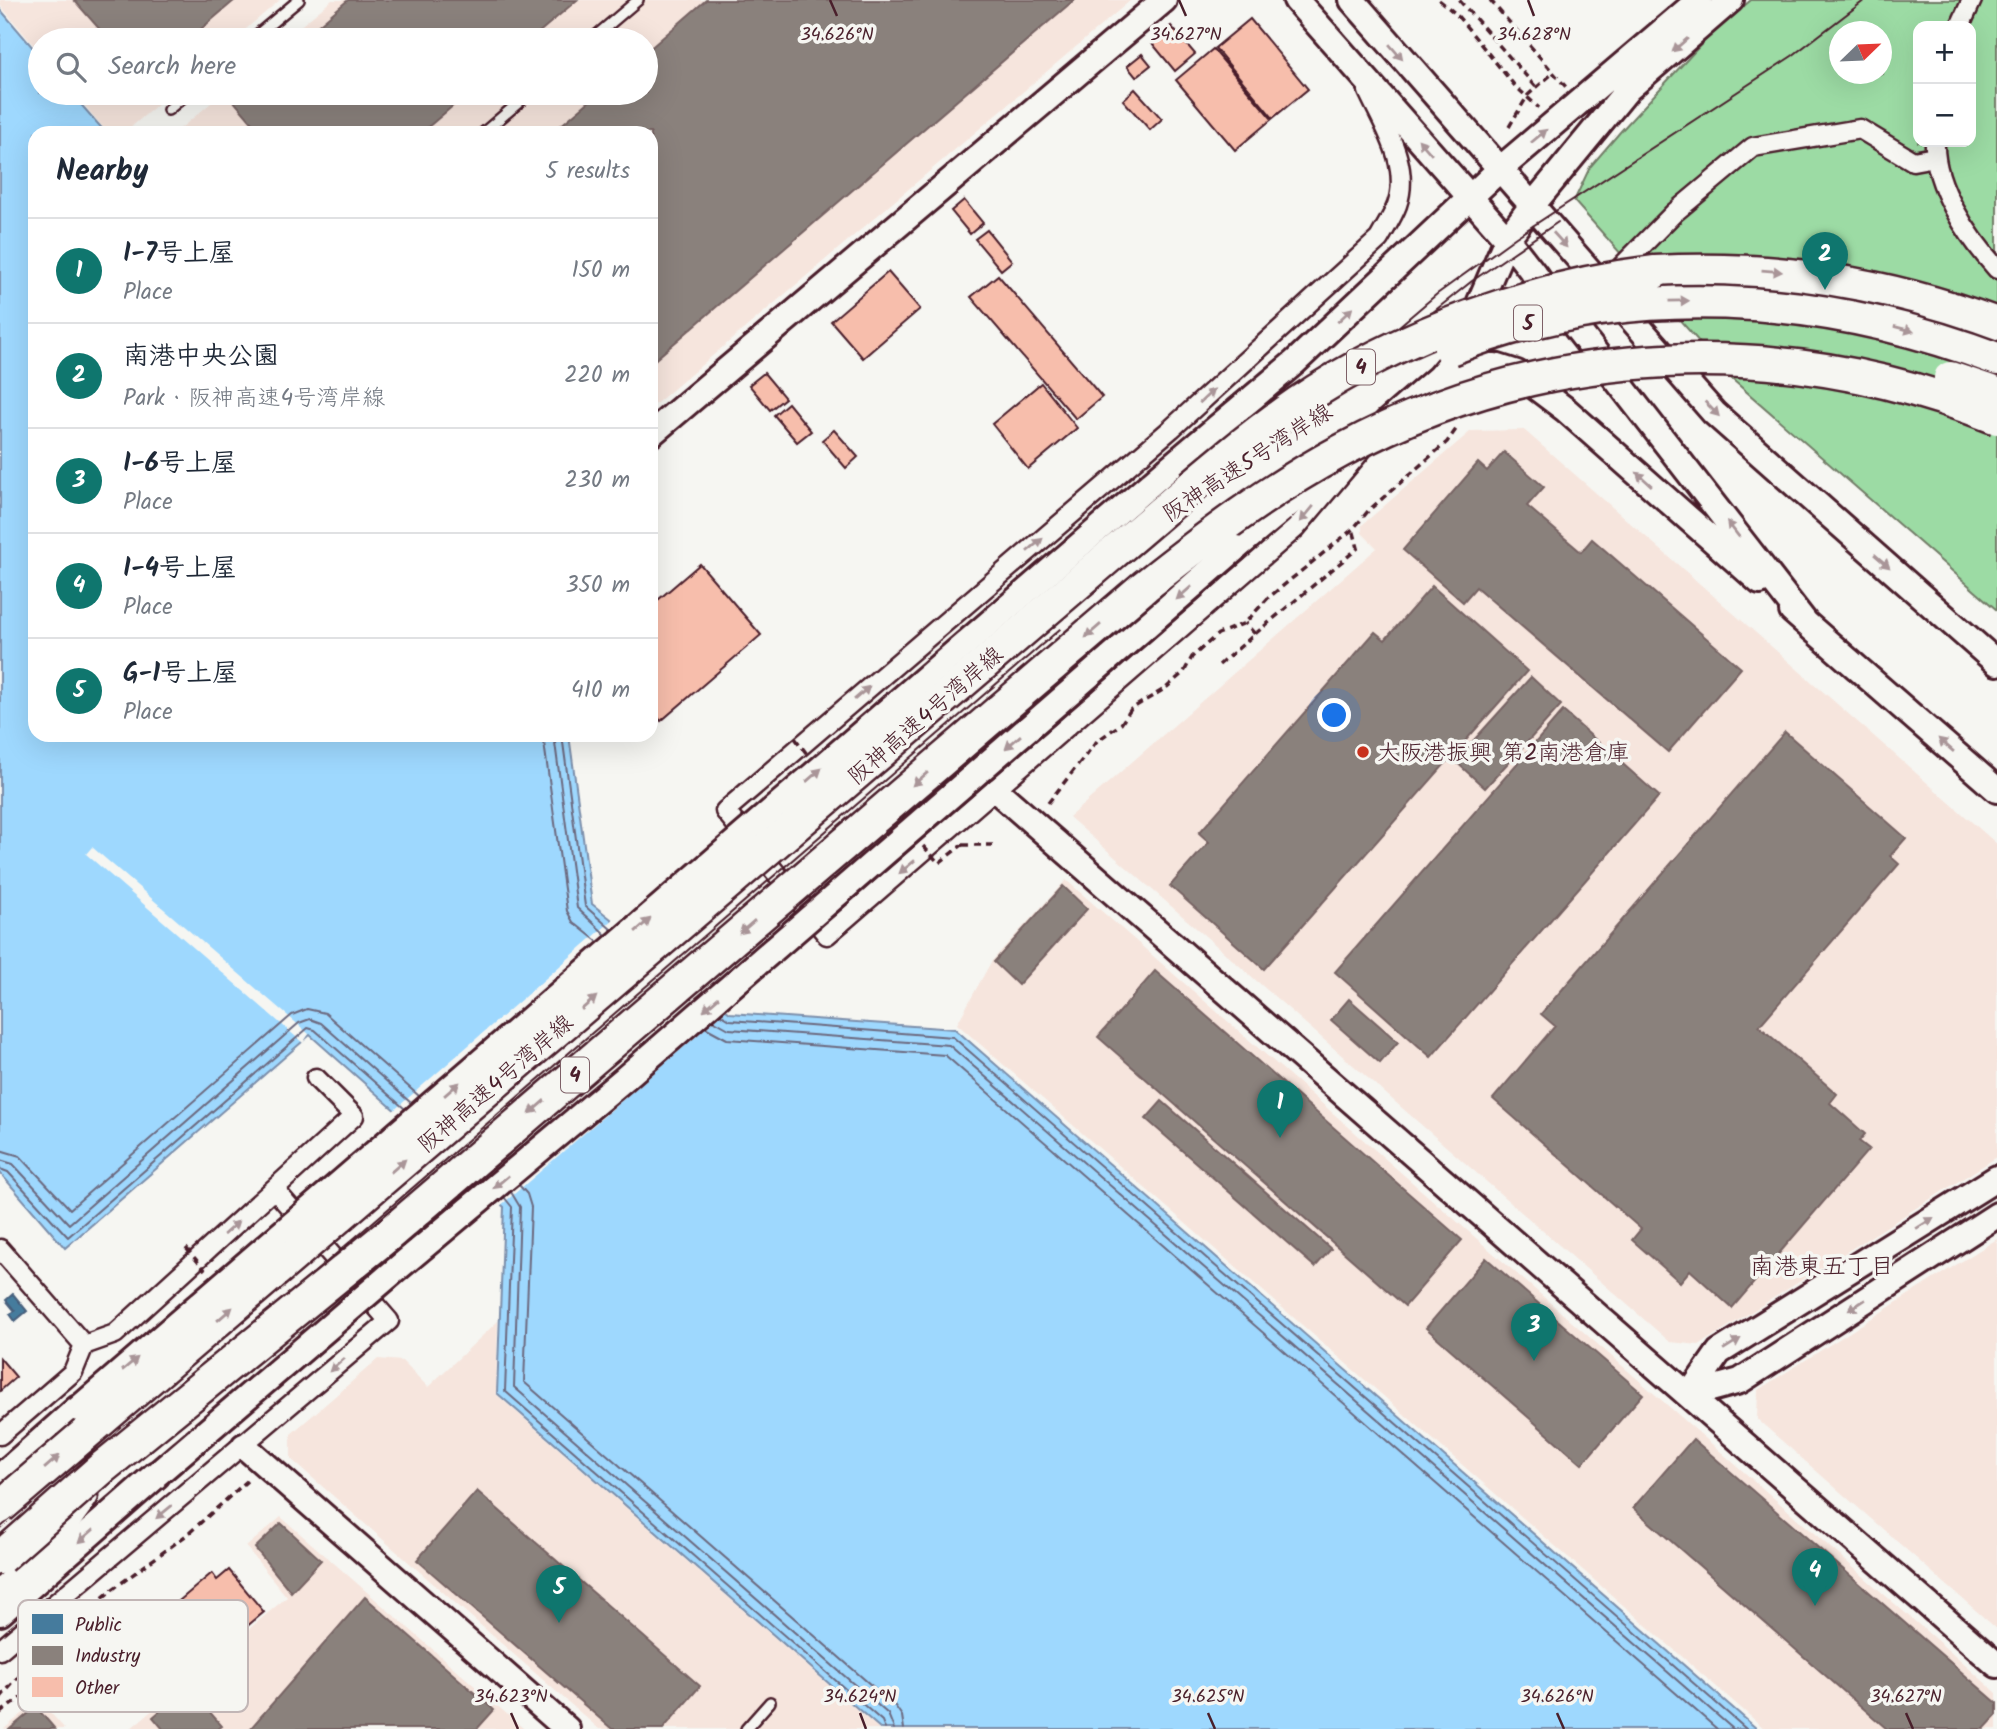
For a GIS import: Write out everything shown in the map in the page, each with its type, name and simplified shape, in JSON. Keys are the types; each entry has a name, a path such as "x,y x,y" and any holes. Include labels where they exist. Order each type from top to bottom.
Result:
{"highway":[{"name":"阪神高速4号湾岸線","path":"0,1507 1112,554 1270,424 1327,385 1419,339 1490,311 1556,289 1655,272 1775,271 1885,291 1997,324"},
{"name":"阪神高速5号湾岸線","path":"1112,554 1281,436 1358,390 1476,339 1551,317 1639,303 1738,303 1814,311 1896,327 1997,359"},
{"name":"阪神高速5号湾岸線","path":"1144,586 1234,509 1339,439 1458,386 1535,360 1579,351 1669,340 1790,345 1894,363 1997,394"},
{"name":"阪神高速4号湾岸線","path":"0,1558 102,1468 398,1226 1144,586 1268,494 1343,449 1434,409 1505,384 1614,362 1657,359 1802,365 1915,389 1997,418"},
{"path":"0,1597 23,1576 102,1468"}],"main road":[{"path":"0,1478 78,1409"},
{"path":"0,1612 156,1475"}],"street":[{"path":"658,428 1164,0"},
{"path":"1296,0 1507,239 1805,622"},
{"path":"1352,0 1714,413 1997,663"},
{"path":"78,1409 1295,362 1499,170 1699,0"},
{"path":"156,1475 392,1273 624,1080 1236,548 1439,377 1456,356 1507,239 1531,207 1628,89 1731,0"},
{"path":"1962,21 1972,0"},
{"path":"1361,74 1397,154 1402,183 1397,206 1379,239 1171,429 725,811 827,935 997,791 1296,528 1383,425"},
{"path":"1620,268 1674,213 1753,147 1860,129 1913,161 1935,149 1959,218 1976,245 1997,269"},
{"path":"1439,377 1459,370 1495,366 1517,373 1538,386 1997,790"},
{"path":"997,791 1997,1665"},
{"path":"0,1435 73,1372 84,1345 115,1334 354,1116 316,1078"},
{"path":"1689,1395 1718,1352 1997,1178"},
{"path":"57,1600 244,1446 389,1321 274,1189"},
{"path":"1689,1395 1740,1381 1997,1215"},
{"path":"0,1249 84,1345"},
{"path":"244,1446 567,1729"}],"lane":[{"path":"265,28 299,0"},
{"path":"605,28 638,0"},
{"path":"168,110 174,105"},
{"path":"491,126 516,105"},
{"path":"746,1729 770,1702"}],"path":[{"path":"1439,0 1456,14 1515,86 1528,95 1542,111"},
{"path":"1459,0 1536,88"},
{"path":"1490,0 1567,89"},
{"path":"1509,127 1528,95 1553,73"},
{"path":"1048,803 1097,741 1121,724 1131,709 1166,688 1184,672 1192,657 1218,634 1245,623 1268,598 1353,529 1369,510 1447,442 1461,422"},
{"path":"1219,665 1358,548 1353,529"},
{"path":"1245,623 1255,634"},
{"path":"795,738 807,754"},
{"path":"918,841 939,863 962,845 998,845"},
{"path":"186,1248 210,1275"},
{"path":"100,1600 188,1534 247,1481"},
{"path":"0,1698 18,1681"},
{"path":"0,1713 18,1700"}],"shaded area":[{"path":"0,0 280,0 247,28 28,28 28,39 0,5"},
{"path":"332,0 1131,0 658,402 658,126 183,126 209,105 658,105 658,28 298,28"},
{"path":"84,105 157,105 132,126 102,126"},
{"path":"1524,430 1997,844 1997,1157 1699,1345 1670,1342 1069,817 1377,548 1362,533 1362,525 1471,431"},
{"path":"1066,880 1997,1693 1997,1729 1765,1729 957,1024 991,962"},
{"path":"1997,1239 1997,1629 1757,1419 1758,1390"},
{"path":"498,1321 496,1394 879,1729 599,1729 291,1459 291,1434 378,1359 402,1361 428,1387"},
{"path":"281,1517 524,1729 130,1729 150,1712 248,1712 248,1630 287,1597 246,1547"},
{"path":"25,1712 50,1712 65,1729 4,1729"}],"green space":[{"path":"1751,0 1997,0 1997,610 1733,380 1574,201 1590,167 1707,38"}],"water":[{"path":"0,9 28,42 28,105 82,105 100,126 28,126 28,742 570,742 592,904 730,1013 955,1029 1757,1729 881,1729 497,1393 504,1207 310,1035 65,1248 0,1173"}],"pier":[{"path":"92,847 309,1034 303,1043 86,854"},
{"path":"615,918 729,1008 499,1207 392,1112"}],"building: Public":[{"path":"13,1294 27,1311 15,1321 10,1314 15,1311 6,1300"}],"building: Industry":[{"path":"74,0 235,0 202,28 98,28"},
{"path":"348,0 577,0 544,28 315,28"},
{"path":"706,0 1074,0 658,357 658,126 560,126 585,105 658,105 658,42"},
{"path":"237,105 454,105 429,126 255,126"},
{"path":"1504,452 1544,487 1527,506 1581,552 1592,539 1741,668 1668,752 1476,587 1463,602 1403,550 1478,463 1487,471"},
{"name":"大阪港振興 第2南港倉庫","path":"1432,586 1527,671 1264,969 1170,886 1209,842 1199,833 1375,632 1385,640"},
{"path":"1531,677 1561,705 1485,788 1455,761"},
{"path":"1563,711 1659,796 1431,1057 1335,972"},
{"path":"1785,732 1906,838 1890,856 1899,864 1759,1026 1837,1094 1830,1103 1865,1134 1859,1141 1869,1149 1732,1308 1690,1270 1680,1282 1632,1240 1641,1229 1493,1099 1555,1026 1541,1014"},
{"path":"1063,886 1087,909 1018,985 994,962"},
{"path":"1155,971 1462,1240 1405,1306 1098,1037"},
{"path":"1349,999 1398,1042 1380,1063 1331,1020"},
{"path":"1162,1101 1331,1249 1315,1267 1146,1119"},
{"path":"1486,1258 1643,1394 1582,1464 1426,1328"},
{"path":"1693,1439 1997,1703 1997,1715 1984,1729 1887,1729 1633,1508"},
{"path":"477,1491 700,1686 663,1729 612,1729 417,1560"},
{"path":"281,1523 321,1560 291,1592 255,1548"},
{"path":"365,1597 494,1710 477,1729 250,1729"},
{"path":"30,1712 40,1712 55,1729 10,1729"},
{"path":"159,1712 210,1712 222,1726 218,1729 163,1729 153,1717"}],"building: Other":[{"path":"1250,19 1308,89 1273,118 1215,48"},
{"path":"1171,26 1195,54 1175,71 1152,43"},
{"path":"1213,49 1272,119 1235,150 1176,80"},
{"path":"1142,54 1151,65 1136,77 1127,66"},
{"path":"1135,89 1162,119 1150,130 1123,100"},
{"path":"964,200 983,223 970,234 951,211"},
{"path":"987,230 1012,261 1001,270 975,239"},
{"path":"888,272 920,309 863,358 831,321"},
{"path":"998,275 1102,397 1076,419 971,297"},
{"path":"764,373 785,398 770,410 749,385"},
{"path":"1041,383 1077,428 1028,469 992,424"},
{"path":"788,403 811,431 797,442 774,415"},
{"path":"834,430 858,457 846,468 822,440"},
{"path":"700,564 761,635 661,721 658,718 658,600"},
{"path":"0,1358 16,1377 0,1391"},
{"path":"229,1570 264,1612 248,1625 248,1600 180,1600 212,1573 217,1580"}],"tram line":[{"path":"0,1528 746,881 1437,294 1516,237 1792,56 1865,0"},
{"path":"1403,336 1472,281 1558,222"},
{"path":"0,1544 1060,629"}],"place":[{"name":"南港中央公園","path":"1825,290"},
{"name":"大阪港振興 第2南港倉庫","path":"1363,752"},
{"name":"I-7号上屋","path":"1280,1138"},
{"name":"I-6号上屋","path":"1534,1361"},
{"name":"I-4号上屋","path":"1815,1606"},
{"name":"G-1号上屋","path":"559,1623"}],"district":[{"name":"南港東五丁目","path":"1822,1266"}]}
